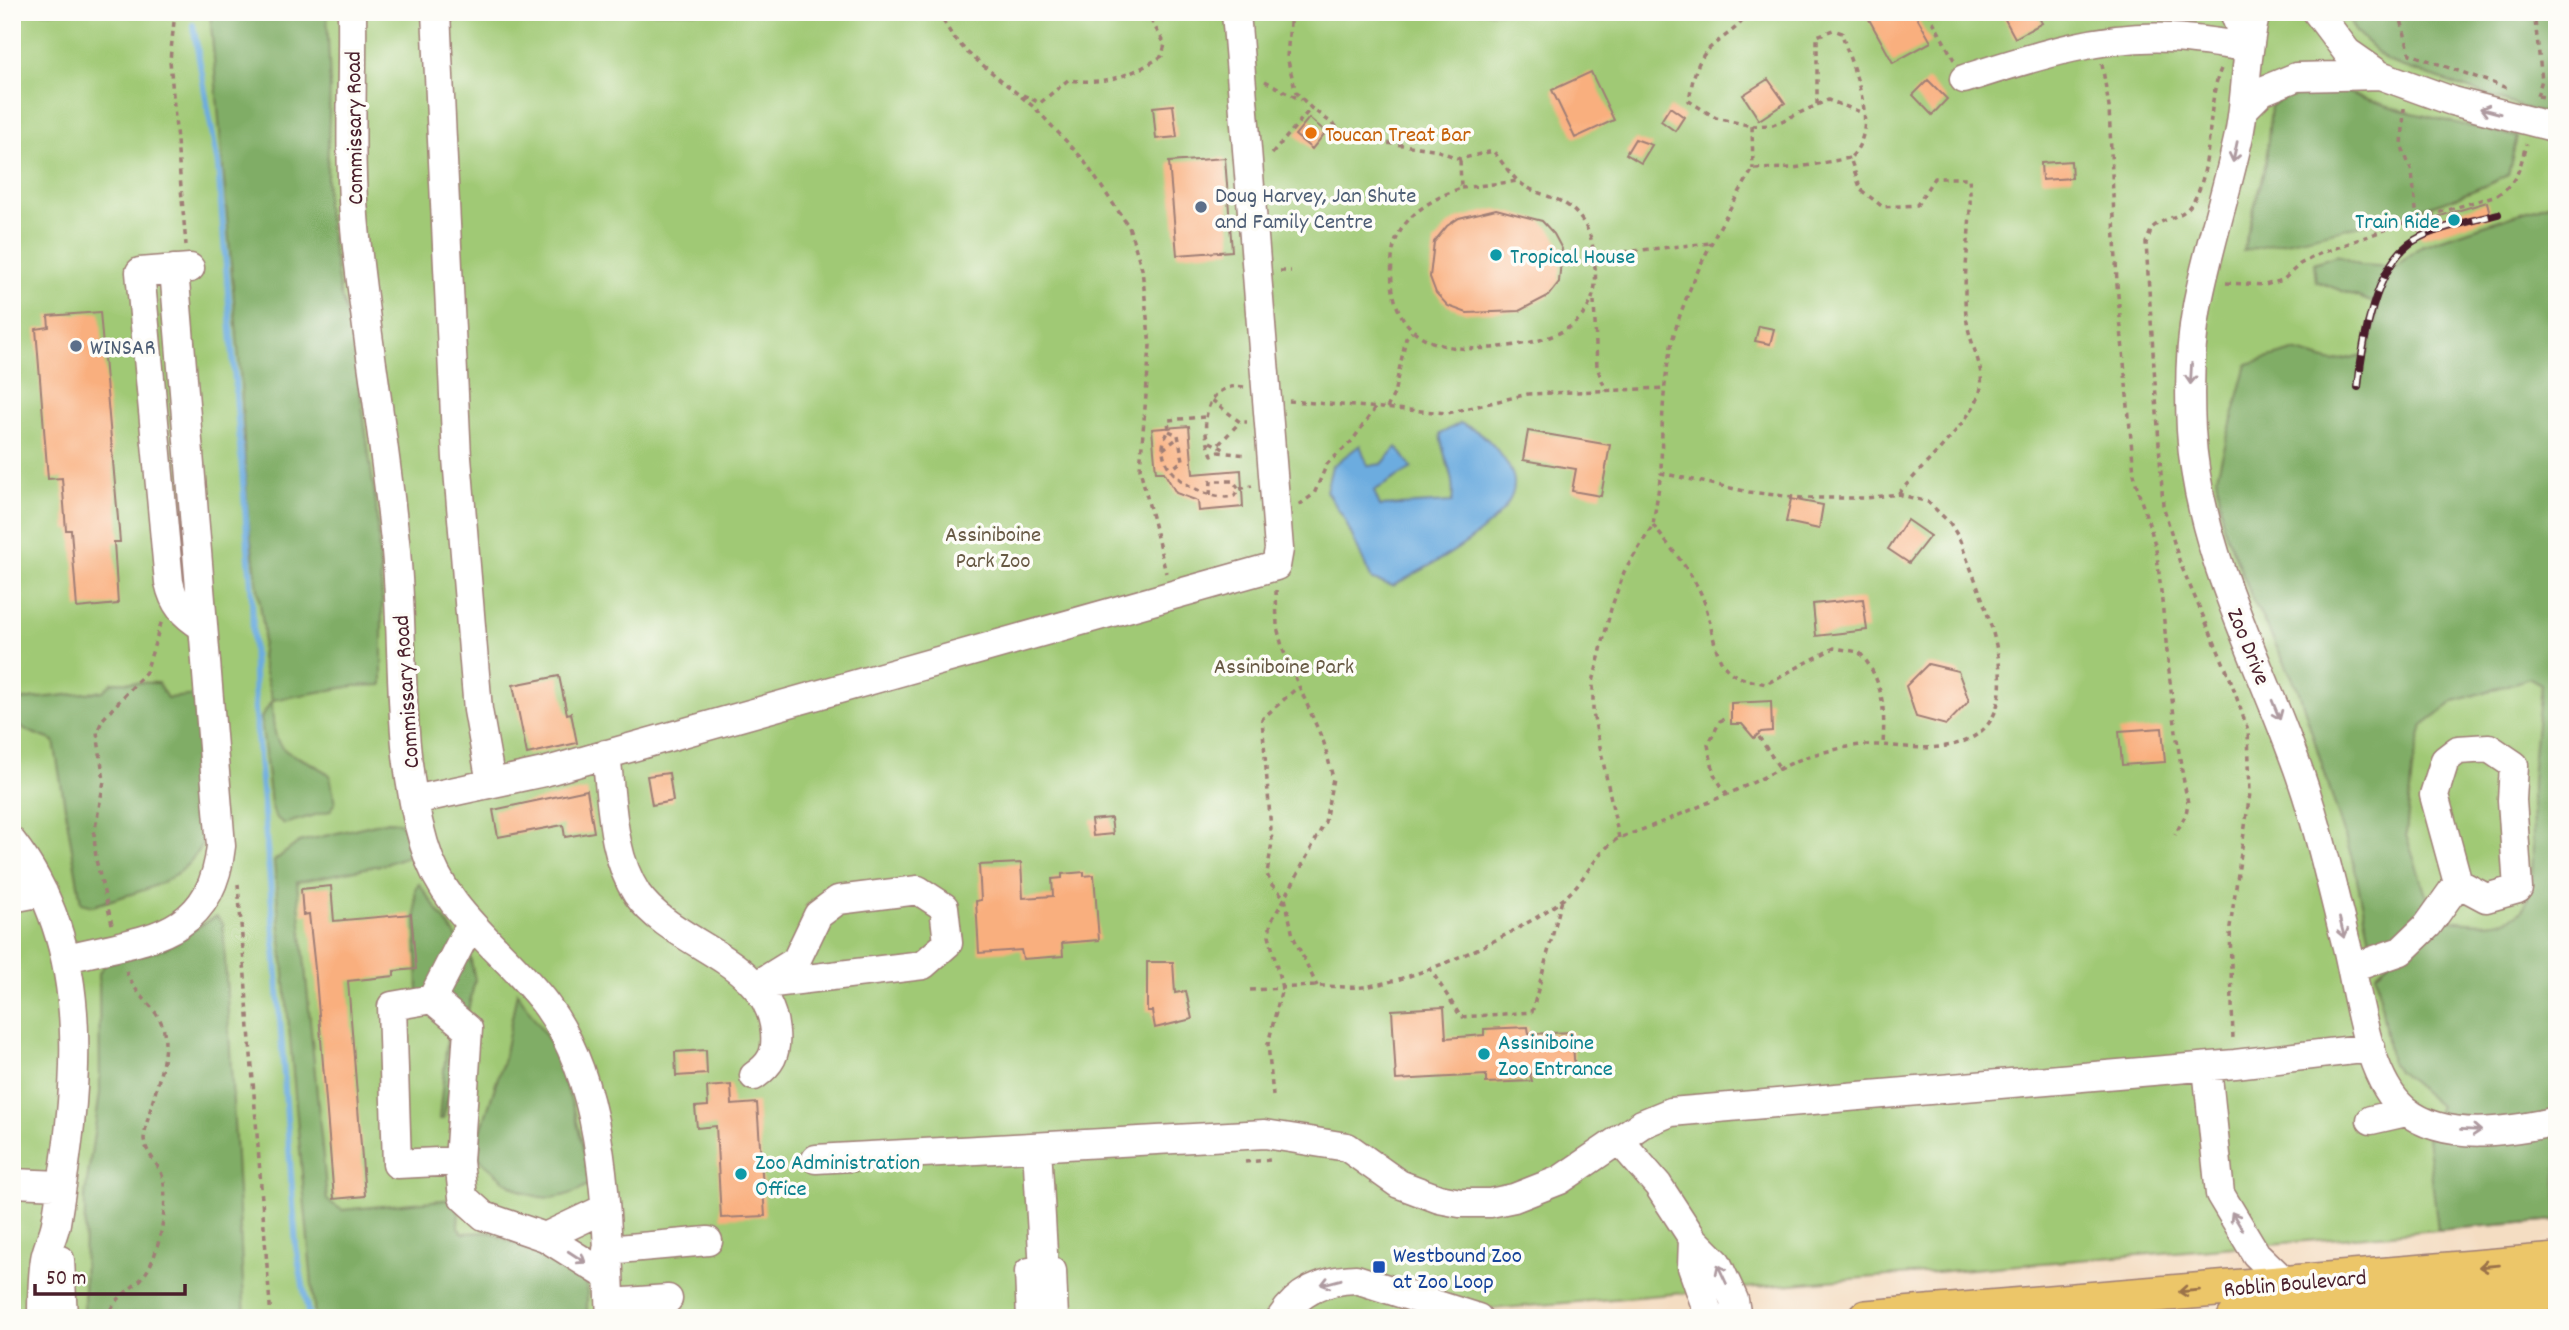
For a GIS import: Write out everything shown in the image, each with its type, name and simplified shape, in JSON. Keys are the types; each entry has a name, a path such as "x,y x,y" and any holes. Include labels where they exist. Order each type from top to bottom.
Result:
{"main road":[{"name":"Roblin Boulevard","path":"1866,1318 2557,1261"},
{"name":"Roblin Boulevard","path":"2235,1318 2557,1292"}],"street":[{"name":"Commissary Road","path":"352,12 355,229 396,551 407,759 415,800 427,856 470,925 545,1003 571,1045 593,1124 604,1209 610,1287"},
{"path":"436,12 457,458 478,710 491,783"},
{"path":"415,800 606,754 1276,566 1279,549 1265,422 1250,177 1236,12"},
{"path":"1964,79 2047,53 2099,45 2169,38 2247,47 2234,12"},
{"name":"Zoo Drive","path":"2256,12 2247,47 2244,109 2197,309 2190,399 2194,465 2200,497 2225,583 2296,761 2321,844 2371,1048 2393,1098 2406,1112"},
{"path":"2318,12 2347,52 2380,75 2408,86 2542,115"},
{"path":"2244,109 2262,91 2297,77 2380,75"},
{"path":"67,958 158,938 190,918 208,895 219,866 221,846 186,413 182,268 140,272 172,599 186,615 203,627"},
{"path":"153,418 186,413"},
{"path":"2489,748 2514,765 2512,800 2518,889 2486,898 2458,883 2434,795 2445,760 2458,750 2489,748"},
{"path":"606,754 618,844 628,878 636,892 661,919 743,972 757,985 768,1001 776,1036 772,1061 754,1076"},
{"path":"12,842 43,892 58,923 67,958 75,1021 74,1061 61,1185 55,1226 45,1256 43,1318"},
{"path":"2352,968 2401,951 2428,925 2458,883"},
{"path":"918,890 944,907 948,943 923,965 757,985 796,961 818,915 838,900 918,890"},
{"path":"12,898 43,892"},
{"path":"432,999 470,925"},
{"path":"432,999 468,1030 458,1161 463,1197 473,1209 509,1227 545,1237 610,1287 668,1299"},
{"path":"432,999 392,1006 397,1164 458,1161"},
{"path":"816,1159 1265,1135 1347,1147 1399,1184 1460,1203 1490,1203 1539,1190 1581,1167 1651,1119 1684,1111 2207,1067 2371,1048"},
{"path":"2207,1067 2220,1194 2256,1254 2286,1283"},
{"path":"2371,1119 2406,1112 2426,1122 2471,1131 2557,1121"},
{"path":"1619,1140 1658,1185 1693,1239 1717,1263 1734,1300 1737,1318"},
{"path":"1037,1147 1042,1271 1054,1318"},
{"path":"12,1183 61,1185"},
{"path":"545,1237 604,1209"},
{"path":"55,1226 63,1318"},
{"path":"1693,1239 1692,1267 1710,1318"},
{"path":"610,1287 708,1241"},
{"path":"1031,1318 1042,1271"},
{"path":"1281,1318 1289,1306 1306,1292 1322,1284 1356,1279 1478,1318"}],"path":[{"path":"939,12 968,53 1016,92 1056,130 1104,187 1129,228 1138,252 1150,346 1140,470 1160,538 1170,594"},
{"path":"1016,92 1040,103 1068,80 1091,83 1116,79 1151,63 1161,56 1165,44 1146,12"},
{"path":"1291,12 1287,57 1296,92 1311,108 1355,137 1433,149 1460,159 1493,151 1518,181 1558,197 1574,211 1588,231 1594,256 1597,367 1606,391"},
{"path":"1748,12 1737,27 1710,48 1692,76 1689,101 1716,118 1752,126 1773,125 1828,100 1863,113"},
{"path":"1928,12 1964,79"},
{"path":"2399,12 2410,54 2402,147 2412,172 2417,219"},
{"path":"2204,279 2242,286 2264,285 2283,280 2300,264 2319,254 2417,219 2497,195 2511,186 2519,174 2542,115 2542,80 2534,12"},
{"path":"1753,169 1794,168 1850,158 1859,149 1863,137 1863,113 1859,82 1848,60 1842,33 1833,30 1817,36 1817,105"},
{"path":"2099,45 2109,107 2117,284 2134,473 2138,498 2157,555 2173,725 2188,803 2186,814 2175,835"},
{"path":"2410,54 2513,91"},
{"path":"1240,68 1306,103"},
{"path":"2525,93 2542,115"},
{"path":"2542,115 2557,99"},
{"path":"1250,177 1311,108"},
{"path":"1619,838 1593,713 1593,682 1611,609 1624,572 1653,525 1661,473 1665,388 1674,335 1712,243 1753,169 1752,126"},
{"path":"1850,158 1861,190 1883,207 1917,205 1934,178 1969,178 1971,226 1966,313 1980,366 1979,398 1898,494"},
{"path":"1460,159 1461,188"},
{"path":"1518,181 1461,188 1440,196 1417,211 1395,240 1392,282 1412,332 1434,345 1464,351 1531,344 1549,340 1583,317 1594,300"},
{"path":"1594,256 1712,243"},
{"path":"1387,408 1394,394 1406,338 1412,332"},
{"path":"1236,386 1265,422 1212,455 1204,418 1212,400 1222,391 1236,386"},
{"path":"1212,400 1240,422 1265,422 1376,407 1448,413 1528,394 1665,388"},
{"path":"1275,513 1296,507 1314,494 1319,477 1327,464 1352,441 1376,407"},
{"path":"1170,431 1168,420 1204,418"},
{"path":"1219,444 1240,422"},
{"path":"1249,465 1265,422"},
{"path":"1170,431 1178,435 1183,460 1172,469"},
{"path":"1170,431 1164,438 1163,449 1172,469 1187,487 1222,499 1234,496 1239,489 1252,487 1251,476"},
{"path":"1163,449 1178,438"},
{"path":"1210,441 1219,444 1222,448 1219,452"},
{"path":"1250,990 1383,984 1500,938 1562,900 1581,883 1608,844 1619,838 1727,795 1816,754 1865,744 1929,748 1963,742 1980,732 1991,720 2001,685 1999,651 1959,538 1940,511 1928,502 1898,494 1867,498 1802,498 1749,492 1661,473"},
{"path":"1210,495 1211,481 1234,481 1239,489"},
{"path":"1653,525 1693,579 1702,596 1718,655 1726,669 1741,678 1766,684 1834,648 1859,652 1878,682 1885,707 1883,745"},
{"path":"1273,1096 1269,1044 1282,988 1269,935 1271,921 1325,822 1333,778 1324,743 1298,687 1277,627 1276,566"},
{"path":"106,1318 120,1294 139,1282 149,1268 164,1217 162,1177 145,1149 144,1139 165,1040 162,1024 130,985 96,860 94,834 104,781 97,732 103,719 146,672 160,623 168,612 172,599"},
{"path":"1298,687 1262,719 1272,842 1267,874 1271,884 1285,898 1293,936 1317,986"},
{"path":"1727,718 1720,721 1708,745 1714,774 1727,795"},
{"path":"1759,737 1781,770"},
{"path":"1429,967 1461,1017 1532,1012 1562,900"}],"green space":[{"name":"Assiniboine Park","path":"12,12 2557,12 2557,1220 1385,1318 12,1318"},
{"path":"210,12 327,12 330,86 326,205 340,293 352,333 376,505 382,600 382,685 354,686 272,700 261,658 264,631 248,520 241,384"},
{"path":"2345,12 2557,12 2557,114 2533,111 2387,61 2355,31"},
{"path":"2336,89 2404,111 2517,137 2508,175 2412,212 2243,251 2266,162 2271,106 2286,96"},
{"path":"2557,201 2557,1220 2438,1230 2427,1137 2440,1106 2391,1064 2376,973 2439,918 2498,922 2509,919 2525,905 2533,862 2532,781 2541,684 2530,678 2455,701 2423,725 2412,770 2406,835 2429,904 2410,933 2373,954 2354,865 2298,689 2253,600 2223,526 2217,476 2247,364 2294,351 2333,362 2368,354 2379,305 2316,281 2314,263 2337,255 2360,265 2395,267 2421,246"},
{"path":"113,682 158,683 167,698 199,695 209,823 202,844 192,860 179,872 149,888 93,906 81,903 54,741 30,732 12,721 12,701 103,691"},
{"path":"272,700 273,721 280,745 330,775 335,804 330,811 284,824 275,817 271,804 261,718"},
{"path":"388,821 399,822 409,835 411,855 385,864 297,882 327,1200 342,1210 452,1199 459,1212 458,1227 462,1233 490,1232 575,1270 587,1283 587,1318 315,1318 274,861 299,842"},
{"path":"419,884 470,956 475,980 443,1119 439,1119 450,1012 418,993 415,889"},
{"path":"216,916 223,924 245,1318 84,1318 85,1195 100,1093 99,973 106,963 165,948"},
{"path":"517,992 552,1045 575,1113 591,1183 559,1197 544,1198 518,1189 479,1158 480,1134 504,1058"}],"water":[{"path":"1460,423 1483,436 1506,462 1514,481 1510,500 1483,530 1425,569 1393,586 1372,580 1344,518 1326,491 1332,466 1360,445 1368,466 1382,464 1397,447 1412,468 1374,491 1380,506 1452,502 1451,476 1440,434"}],"building":[{"path":"1865,12 1914,12 1931,42 1893,63"},
{"path":"2001,12 2036,12 2042,23 2015,38"},
{"path":"1591,72 1614,120 1575,138 1552,90"},
{"path":"1768,79 1785,103 1759,120 1743,95"},
{"path":"1928,80 1947,99 1932,115 1913,95"},
{"path":"1173,105 1177,137 1156,139 1153,107"},
{"path":"1670,107 1684,117 1675,131 1661,121"},
{"name":"Toucan Treat Bar","path":"1309,118 1326,132 1312,149 1295,135"},
{"path":"1635,139 1652,145 1641,163 1626,154"},
{"name":"Doug Harvey, Jan Shute and Family Centre","path":"1225,158 1232,251 1177,255 1169,162"},
{"path":"2071,161 2072,178 2042,180 2041,163"},
{"name":"Train Ride","path":"2487,202 2491,218 2421,238 2417,223"},
{"name":"Tropical House","path":"1496,209 1542,221 1554,234 1562,249 1559,282 1548,296 1519,311 1467,313 1448,306 1436,293 1430,277 1434,242 1447,226 1459,218"},
{"path":"100,312 120,542 114,542 118,604 77,608 71,530 66,530 62,478 48,479 36,329 49,327 48,316"},
{"path":"1759,326 1774,329 1770,344 1755,341"},
{"path":"1189,426 1193,474 1241,470 1243,507 1199,511 1198,501 1176,493 1164,472 1156,472 1152,429"},
{"path":"1528,431 1610,445 1601,496 1572,491 1576,469 1523,460"},
{"path":"1791,499 1823,505 1819,529 1786,522"},
{"path":"1907,520 1930,536 1909,563 1888,549"},
{"path":"1863,599 1867,630 1816,636 1813,604"},
{"path":"1928,664 1958,671 1969,701 1946,725 1916,717 1906,686"},
{"path":"559,676 567,714 571,713 577,743 527,754 513,685"},
{"path":"1771,701 1772,731 1761,732 1754,738 1742,724 1731,724 1731,703"},
{"path":"2162,728 2165,762 2122,765 2119,731"},
{"path":"669,773 673,801 652,805 647,776"},
{"path":"587,790 594,832 565,837 563,825 498,837 493,810"},
{"path":"1111,818 1113,834 1093,836 1091,820"},
{"path":"1021,863 1023,898 1053,896 1052,879 1062,878 1062,874 1084,872 1084,876 1094,875 1099,940 1062,943 1063,956 1023,959 1021,950 979,953 976,901 981,900 979,865"},
{"path":"331,886 334,921 411,914 416,969 394,971 394,976 348,981 365,1196 334,1199 316,978 309,914 303,915 301,889"},
{"path":"1147,962 1173,962 1175,993 1186,991 1192,1019 1155,1028 1152,1011 1147,1011"},
{"name":"Assiniboine Zoo Entrance","path":"1444,1007 1446,1038 1484,1035 1484,1029 1528,1027 1529,1034 1572,1032 1575,1071 1530,1074 1532,1081 1486,1083 1486,1075 1396,1080 1392,1010"},
{"path":"706,1050 707,1074 676,1076 675,1052"},
{"name":"Zoo Administration Office","path":"731,1085 732,1105 757,1103 765,1216 721,1218 716,1126 697,1128 695,1107 708,1106 707,1087"}],"waterway":[{"path":"193,25 218,165 252,597 255,712 272,905 296,1247 309,1318"}],"railway":[{"path":"2358,387 2373,306 2380,285 2401,251 2433,231 2498,214"}],"place":[{"name":"Toucan Treat Bar","path":"1311,133"},
{"name":"Doug Harvey, Jan Shute and Family Centre","path":"1201,207"},
{"name":"Train Ride","path":"2454,220"},
{"name":"Tropical House","path":"1496,255"},
{"name":"WINSAR","path":"76,346"},
{"name":"Assiniboine Zoo Entrance","path":"1484,1054"},
{"name":"Zoo Administration Office","path":"741,1174"},
{"name":"Westbound Zoo at Zoo Loop","path":"1379,1267"}],"park label":[{"name":"Assiniboine Park Zoo","path":"993,546"}]}
